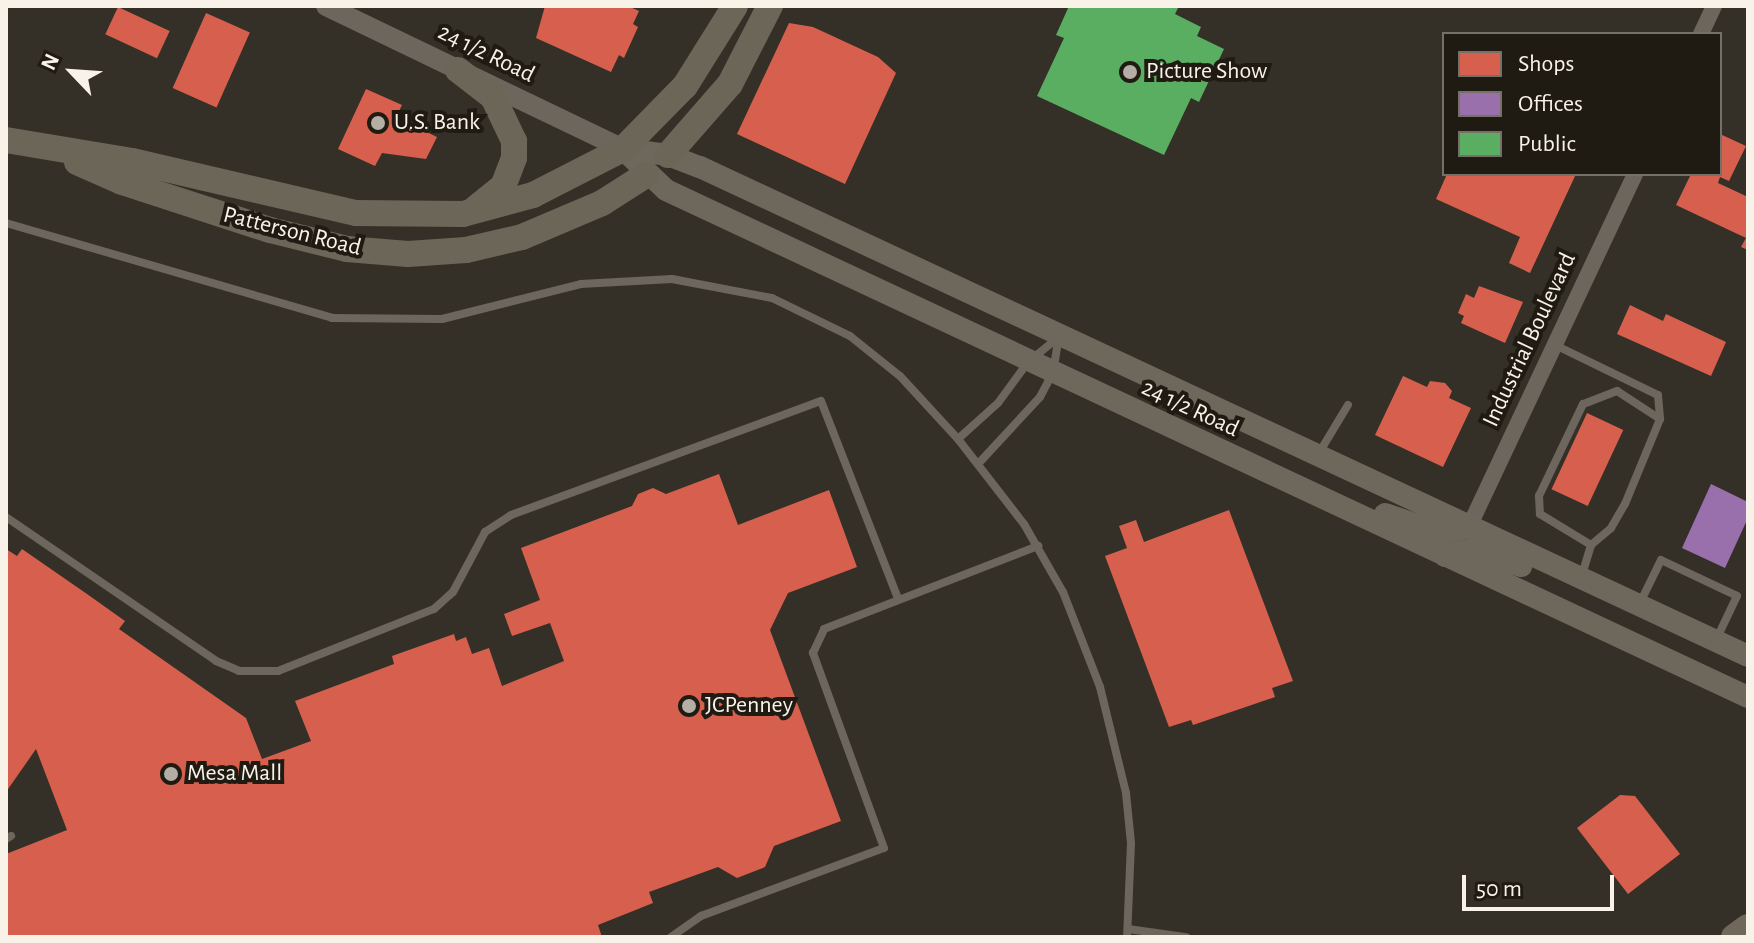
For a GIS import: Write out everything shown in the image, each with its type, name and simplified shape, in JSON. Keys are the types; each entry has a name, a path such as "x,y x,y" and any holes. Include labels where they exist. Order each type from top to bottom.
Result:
{"highway":[{"path":"1734,937 1748,927"}],"main road":[{"name":"Patterson Road","path":"6,140 56,152 132,161 356,213 390,217 463,214 533,195 623,149 685,86 735,6"},
{"name":"Patterson Road","path":"56,152 122,182 270,230 380,253 436,253 509,240 575,217 646,175 668,155 730,84 770,6"},
{"path":"458,70 493,97 514,141 514,158 503,186 463,214"},
{"name":"24 1/2 Road","path":"623,149 668,155 1748,656"},
{"name":"24 1/2 Road","path":"623,149 646,175 666,190 1748,697"},
{"path":"1322,499 1354,503 1431,532 1457,533 1469,527"},
{"path":"1445,556 1471,549 1547,574 1581,579"}],"street":[{"name":"24 1/2 Road","path":"326,6 623,149"},
{"path":"1702,32 1714,6"},
{"name":"Industrial Boulevard","path":"1469,527 1634,176"}],"lane":[{"path":"6,223 286,307 365,321 442,319 612,279 672,279 744,290 804,311 850,336 900,376 958,439 1038,546 1086,648 1116,743 1131,843 1128,933 1186,937"},
{"path":"958,439 998,403 1028,362 1059,337"},
{"path":"978,464 1020,422 1053,373 1059,337"},
{"path":"1555,345 1658,395 1660,419 1625,504 1611,528 1591,545 1581,579"},
{"path":"1591,545 1540,514 1539,496 1583,404 1617,391 1660,419"},
{"path":"6,517 216,661 264,673 434,609 453,592 485,532 511,515 821,401 898,599"},
{"path":"1317,457 1348,405"},
{"path":"671,937 701,916 884,848 813,653 824,629 1038,546"},
{"path":"1639,606 1661,560 1737,596 1715,641"}],"building: Shops":[{"path":"545,6 628,6 639,11 633,24 638,27 624,58 619,55 611,72 536,38"},
{"path":"118,7 170,31 157,58 105,34"},
{"path":"206,13 250,33 216,107 173,88"},
{"path":"789,23 813,27 878,57 896,73 845,184 737,134"},
{"name":"U.S. Bank","path":"366,89 402,105 396,117 437,137 426,159 382,153 375,166 338,149"},
{"path":"1722,135 1746,146 1729,181 1720,177 1718,183 1748,197 1748,250 1741,247 1746,238 1676,205 1690,176 1722,176"},
{"path":"1446,176 1575,176 1530,273 1509,263 1520,237 1436,199"},
{"path":"1479,286 1523,302 1505,343 1461,323 1464,316 1458,313 1466,294 1474,298"},
{"path":"1630,305 1663,321 1666,314 1726,342 1711,376 1617,334"},
{"path":"1403,376 1427,387 1430,381 1445,383 1452,391 1449,398 1471,408 1443,467 1375,435"},
{"path":"1587,413 1623,430 1588,506 1552,489"},
{"path":"719,474 738,525 829,490 857,567 788,593 770,630 841,821 774,846 765,867 737,878 718,867 649,892 653,903 598,925 602,937 6,937 6,854 67,830 36,749 6,792 6,549 17,556 22,549 87,594 125,621 119,629 246,718 262,759 311,741 295,701 394,664 392,656 454,634 456,641 466,637 472,654 489,648 502,686 564,661 550,623 512,636 504,614 540,600 521,548 632,506 638,494 653,488 666,494"},
{"path":"1229,510 1293,681 1272,688 1275,697 1193,725 1191,720 1169,727 1105,556 1127,548 1119,526 1136,520 1144,542"},
{"path":"1620,795 1635,796 1680,854 1628,894 1577,828"}],"building: Offices":[{"path":"1711,484 1748,502 1748,518 1725,568 1682,548"}],"building: Public":[{"name":"Picture Show","path":"1069,6 1179,6 1175,14 1201,27 1197,36 1224,49 1199,102 1191,98 1164,155 1037,96 1064,38 1056,35"}],"place":[{"name":"Picture Show","path":"1130,72"},
{"name":"U.S. Bank","path":"378,123"},
{"name":"JCPenney","path":"689,706"},
{"name":"Mesa Mall","path":"171,774"}]}
